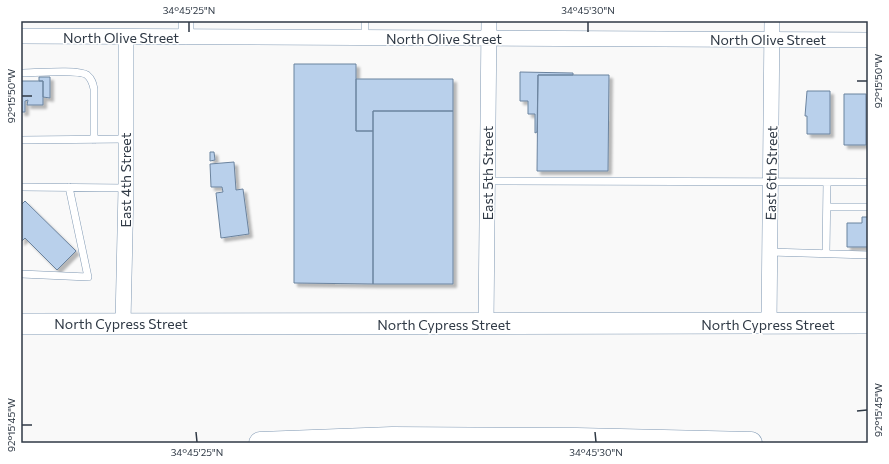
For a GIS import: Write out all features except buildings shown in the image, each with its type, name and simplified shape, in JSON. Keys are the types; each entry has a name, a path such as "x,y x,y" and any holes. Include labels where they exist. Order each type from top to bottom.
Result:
{"highway":[{"path":"260,443 392,438 750,443"}],"main road":[{"name":"North Cypress Street","path":"22,325 123,322 486,324 868,323"}],"street":[{"path":"186,21 186,37"},
{"name":"East 5th Street","path":"486,324 488,21"},
{"name":"East 6th Street","path":"769,324 772,21"},
{"name":"North Olive Street","path":"21,36 868,40"},
{"name":"East 4th Street","path":"123,322 126,188 126,37"}],"lane":[{"path":"366,21 366,38"},
{"path":"21,73 77,72 87,75 93,84 94,89 94,140"},
{"path":"21,140 126,139"},
{"path":"487,181 868,182"},
{"path":"826,253 827,182"},
{"path":"21,187 126,188"},
{"path":"21,274 88,277 69,187"},
{"path":"826,207 868,206"},
{"path":"770,252 868,255"}]}
